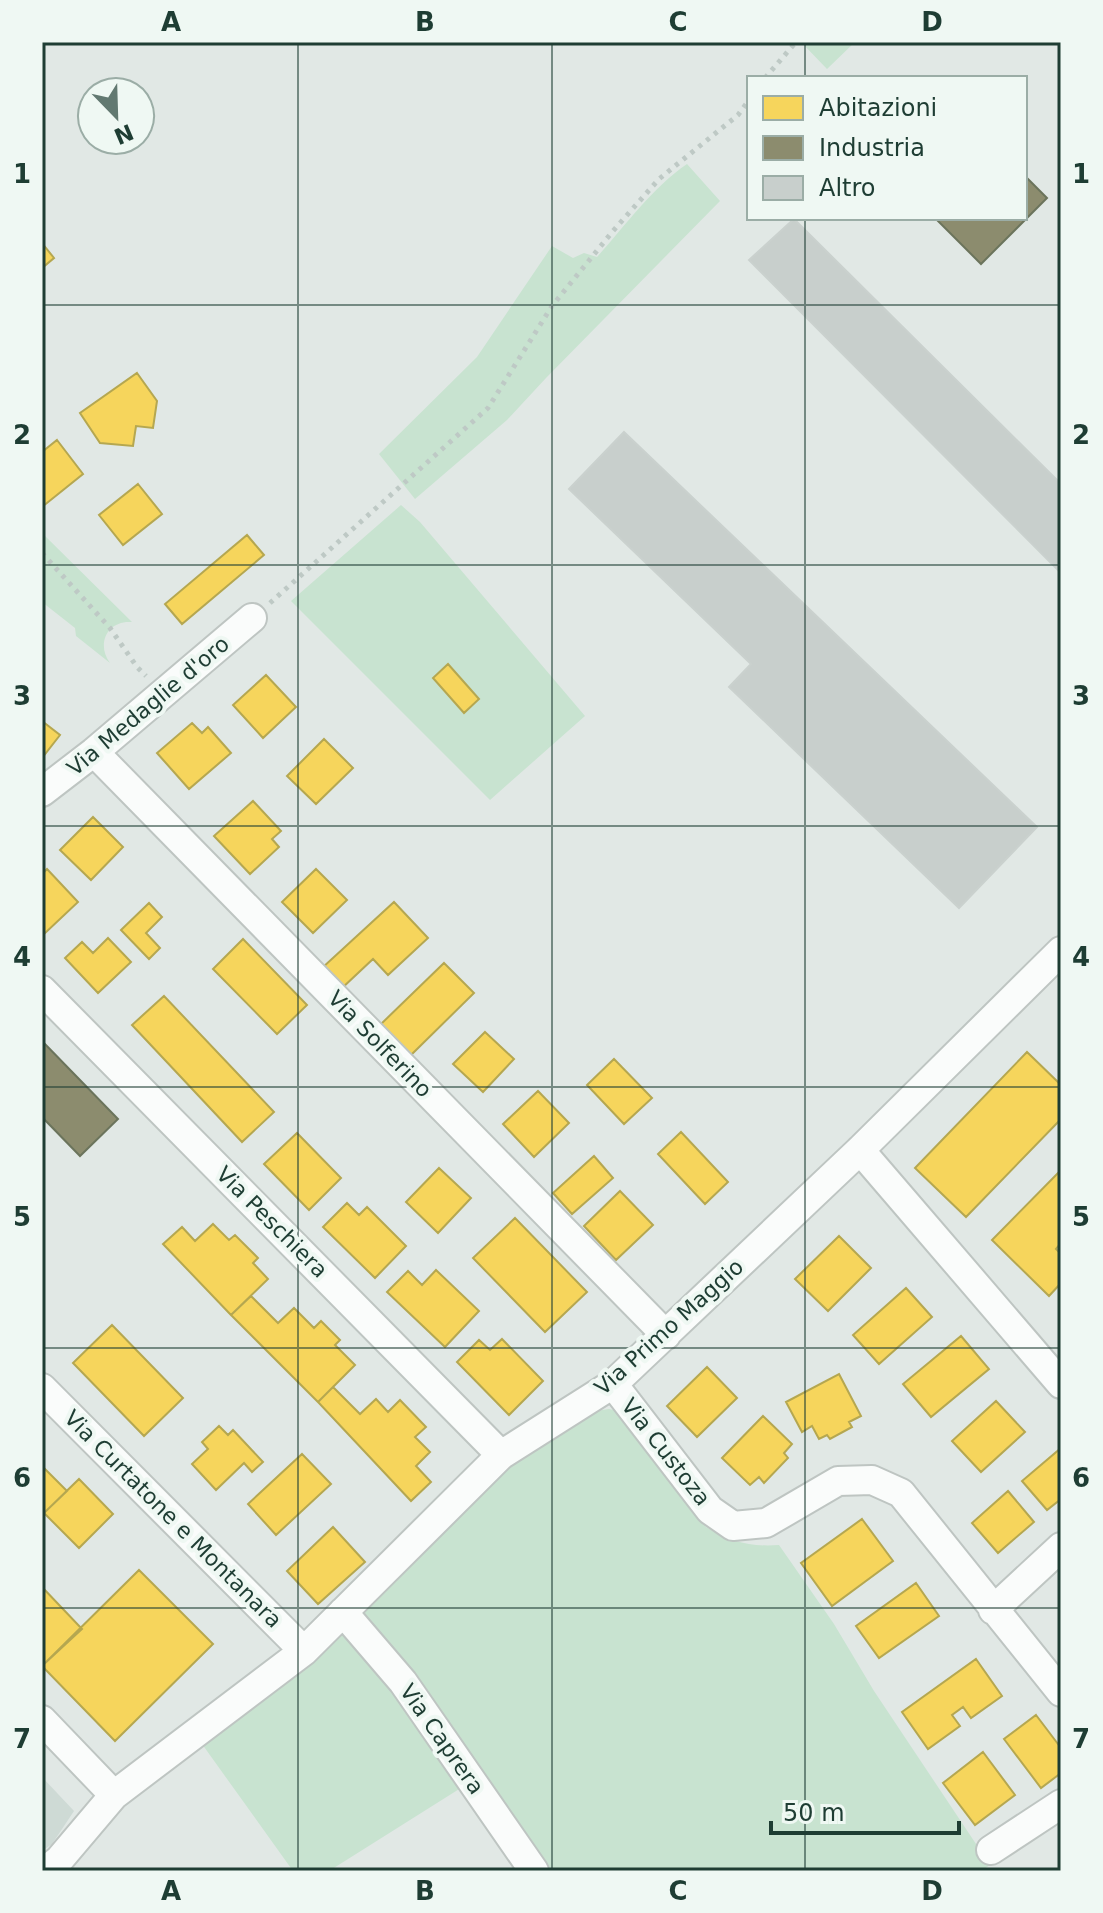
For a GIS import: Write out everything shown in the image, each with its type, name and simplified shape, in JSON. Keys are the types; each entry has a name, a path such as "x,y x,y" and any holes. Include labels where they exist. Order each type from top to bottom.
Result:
{"street":[{"name":"Via Medaglie d'oro","path":"42,792 252,618"},
{"name":"Via Solferino","path":"94,752 666,1335"},
{"name":"Via Primo Maggio","path":"45,1871 59,1860 114,1795 304,1651 501,1455 613,1384 860,1150 1061,951"},
{"name":"Via Peschiera","path":"42,990 501,1455"},
{"path":"860,1150 1061,1384"},
{"name":"Via Custoza","path":"613,1384 710,1510 733,1526 766,1523 838,1481 872,1480 901,1493 993,1610"},
{"name":"Via Curtatone e Montanara","path":"42,1388 304,1651"},
{"path":"1061,1547 993,1610 1061,1692"},
{"name":"Via Caprera","path":"343,1612 403,1682 534,1871"},
{"path":"42,1720 114,1795"},
{"path":"991,1850 1061,1804"}],"path":[{"path":"767,76 796,42"},
{"path":"252,618 488,408 552,306 613,231 659,179 738,115 747,103"},
{"path":"42,553 110,628 137,667 165,693"}],"shaded area":[{"path":"42,1777 74,1811 52,1844 42,1851"}],"green space":[{"path":"801,42 855,42 827,69"},
{"path":"687,164 720,201 507,420 415,499 379,454 477,357 552,246 573,258 584,253 597,257 651,196"},
{"path":"401,505 420,522 585,716 490,800 291,601"},
{"path":"42,533 132,622 116,625 106,635 104,648 110,663 76,636 75,628 42,602"},
{"path":"609,1409 626,1413 706,1527 741,1542 779,1545 834,1624 874,1691 990,1865 981,1871 528,1871 359,1618 514,1460 589,1412"},
{"path":"348,1629 464,1786 329,1871 293,1871 202,1744"}],"building: Abitazioni":[{"path":"42,243 54,258 42,268"},
{"path":"137,373 157,401 153,428 136,426 133,446 100,443 80,413"},
{"path":"57,440 83,474 42,507 42,452"},
{"path":"138,484 162,514 123,545 99,515"},
{"path":"247,535 264,555 182,624 165,604"},
{"path":"448,664 479,699 464,713 433,678"},
{"path":"266,675 296,707 263,738 233,705"},
{"path":"42,721 60,735 42,758"},
{"path":"192,723 202,733 208,727 231,753 189,789 157,753"},
{"path":"324,739 353,768 316,804 287,776"},
{"path":"253,801 281,831 272,839 279,847 250,874 214,836"},
{"path":"93,817 123,847 91,880 60,850"},
{"path":"47,869 78,902 43,935 42,874"},
{"path":"316,869 347,900 313,933 282,902"},
{"path":"394,902 428,938 388,975 373,959 341,989 322,968"},
{"path":"149,903 162,917 146,933 160,948 149,959 121,930"},
{"path":"108,938 131,962 98,993 65,958 82,942 93,953"},
{"path":"243,939 307,1005 277,1034 213,969"},
{"path":"444,963 474,993 410,1056 380,1025"},
{"path":"164,996 274,1112 242,1142 132,1025"},
{"path":"485,1032 514,1059 483,1092 453,1064"},
{"path":"1027,1052 1061,1085 1061,1119 966,1217 915,1168"},
{"path":"614,1059 652,1098 624,1124 587,1085"},
{"path":"538,1091 569,1123 534,1157 503,1124"},
{"path":"681,1132 728,1182 705,1204 658,1154"},
{"path":"297,1133 341,1178 309,1210 264,1164"},
{"path":"594,1156 613,1178 572,1214 553,1193"},
{"path":"439,1168 471,1198 438,1233 406,1202"},
{"path":"1061,1170 1061,1243 1056,1249 1061,1254 1061,1283 1049,1296 992,1240"},
{"path":"620,1191 653,1225 616,1260 584,1226"},
{"path":"347,1203 359,1215 367,1207 406,1246 375,1278 323,1227"},
{"path":"515,1218 587,1292 545,1332 473,1258"},
{"path":"213,1224 229,1240 235,1235 258,1258 253,1263 268,1279 231,1315 163,1244 182,1227 195,1241"},
{"path":"839,1236 871,1268 828,1311 795,1279"},
{"path":"436,1270 479,1311 445,1347 387,1292 408,1271 422,1285"},
{"path":"906,1288 932,1317 879,1364 853,1335"},
{"path":"251,1296 278,1323 294,1308 314,1328 321,1321 340,1340 335,1345 355,1365 318,1402 231,1315"},
{"path":"112,1325 183,1398 144,1436 73,1363"},
{"path":"961,1336 989,1369 931,1417 903,1384"},
{"path":"502,1339 543,1381 509,1415 457,1362 479,1340 490,1350"},
{"path":"707,1367 737,1398 697,1437 667,1406"},
{"path":"839,1374 861,1416 849,1422 852,1427 830,1439 827,1435 819,1439 812,1426 802,1432 786,1402"},
{"path":"333,1387 360,1414 376,1399 388,1412 400,1400 426,1427 415,1437 430,1452 416,1466 431,1482 411,1501 318,1402"},
{"path":"996,1401 1025,1432 981,1472 952,1441"},
{"path":"763,1416 792,1444 784,1453 788,1458 764,1483 759,1477 750,1485 722,1458"},
{"path":"219,1426 228,1435 233,1430 263,1462 252,1472 244,1463 216,1490 192,1464 208,1449 202,1442"},
{"path":"1061,1448 1061,1499 1047,1510 1022,1481"},
{"path":"302,1454 331,1484 276,1535 248,1504"},
{"path":"42,1466 67,1491 42,1515"},
{"path":"79,1479 113,1514 79,1548 44,1513"},
{"path":"1008,1491 1034,1522 998,1553 972,1523"},
{"path":"862,1519 893,1561 832,1606 801,1563"},
{"path":"333,1527 365,1562 318,1604 287,1571"},
{"path":"139,1570 213,1644 115,1741 42,1666"},
{"path":"916,1583 939,1616 879,1658 856,1626"},
{"path":"42,1587 82,1629 42,1666"},
{"path":"976,1659 1002,1696 971,1718 963,1707 952,1715 960,1726 928,1749 902,1712"},
{"path":"1036,1715 1061,1748 1061,1773 1041,1788 1004,1739"},
{"path":"983,1752 1015,1795 975,1825 943,1783"}],"building: Industria":[{"path":"1027,178 1047,198 1027,218"},
{"path":"937,220 1025,220 981,264"},
{"path":"42,1041 118,1119 80,1156 42,1117"}],"building: Altro":[{"path":"795,220 1061,484 1061,573 749,260"},
{"path":"624,432 1037,827 959,908 729,687 751,664 569,489"}]}
